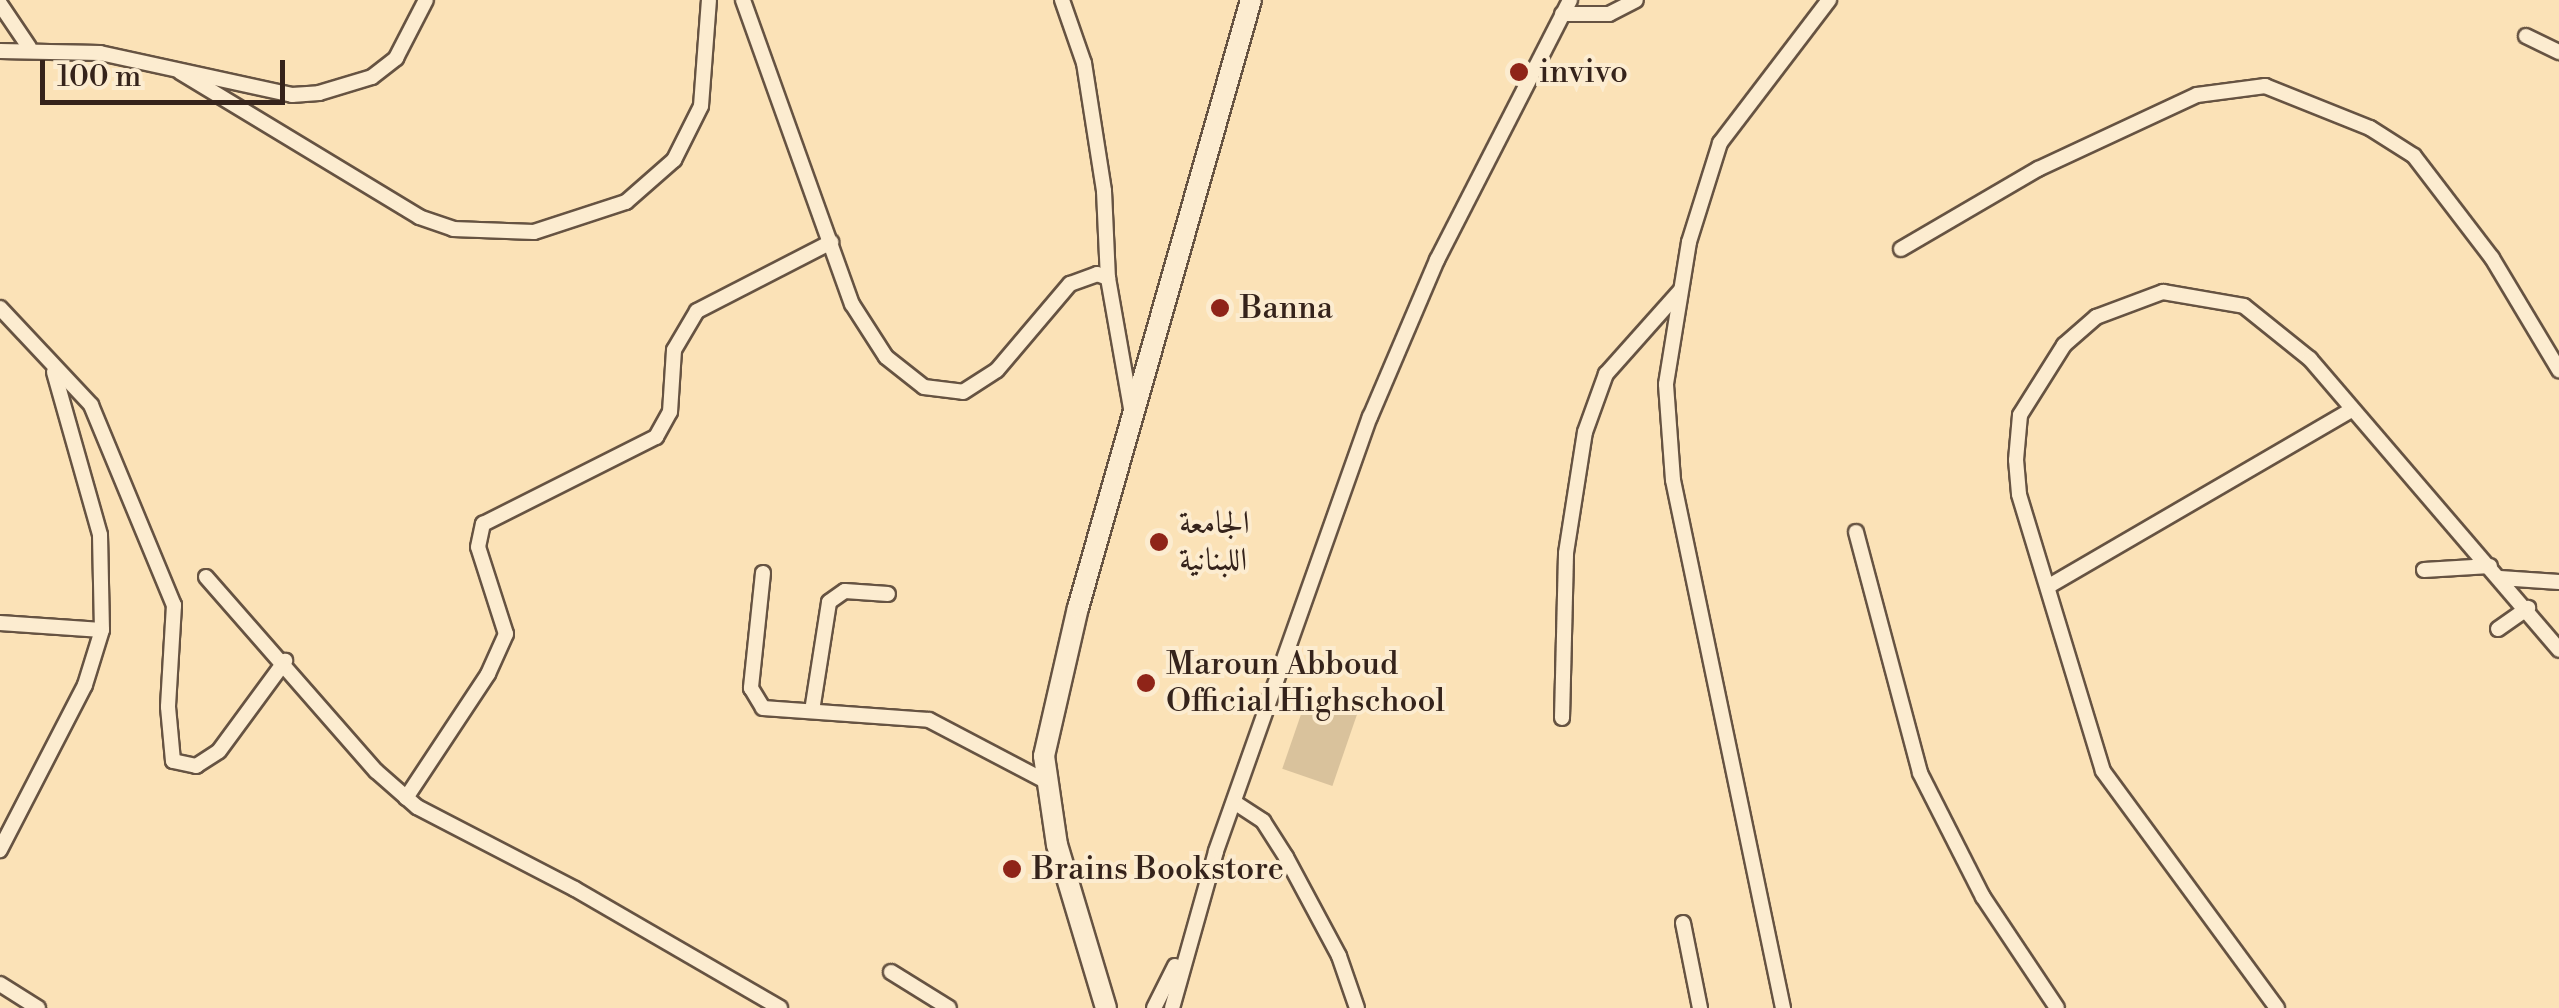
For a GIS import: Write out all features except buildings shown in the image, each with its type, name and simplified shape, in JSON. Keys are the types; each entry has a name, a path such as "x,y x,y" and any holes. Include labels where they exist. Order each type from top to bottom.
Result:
{"main road":[{"path":"1106,1008 1045,781 1049,726 1251,0"}],"street":[{"path":"0,51 30,46 100,53 292,94 350,86 396,58 426,0"},
{"path":"180,72 419,217 453,229 534,232 626,202 674,160 701,106 709,0"},
{"path":"743,0 864,332 906,376 949,393 997,370 1070,284 1097,274 1108,278"},
{"path":"1062,0 1084,63 1104,191 1108,278 1134,424"},
{"path":"1154,1008 1182,952 1412,316 1566,7 1609,14 1636,0"},
{"path":"1783,1008 1673,480 1666,384 1680,290 1720,144 1829,0"},
{"path":"0,4 30,46"},
{"path":"2526,36 2559,52"},
{"path":"1901,250 2038,169 2197,95 2265,86 2370,128 2414,156 2492,258 2559,370"},
{"path":"406,798 488,674 506,634 478,547 483,524 656,437 670,412 674,350 697,311 831,242"},
{"path":"1562,718 1566,553 1584,432 1606,374 1680,290"},
{"path":"2277,1008 2109,782 2019,494 2020,415 2064,345 2096,317 2163,292 2244,306 2310,358 2528,608 2559,650"},
{"path":"0,308 91,406 174,605 168,706 174,761 196,766 219,752 284,661"},
{"path":"0,850 84,685 102,630 100,535 52,366"},
{"path":"2048,586 2352,410"},
{"path":"1856,532 1920,773 1983,897 2057,1008"},
{"path":"2424,570 2495,572 2559,582"},
{"path":"763,572 753,698 776,713 812,711 928,720 1045,781"},
{"path":"206,577 406,798 780,1008"},
{"path":"812,711 829,602 845,591 888,594"},
{"path":"2498,629 2528,608"},
{"path":"0,622 102,630"},
{"path":"1234,802 1263,820 1280,846 1339,956 1357,1008"},
{"path":"1683,923 1700,1008"},
{"path":"1172,1008 1182,952"},
{"path":"891,972 949,1008"},
{"path":"0,984 38,1008"}],"shaded area":[{"path":"1308,694 1358,711 1332,786 1282,769"}],"place":[{"name":"invivo","path":"1519,72"},
{"name":"Banna","path":"1220,308"},
{"name":"الجامعة اللبنانية","path":"1159,542"},
{"name":"Maroun Abboud Official Highschool","path":"1146,683"},
{"name":"Brains Bookstore","path":"1012,869"}]}
